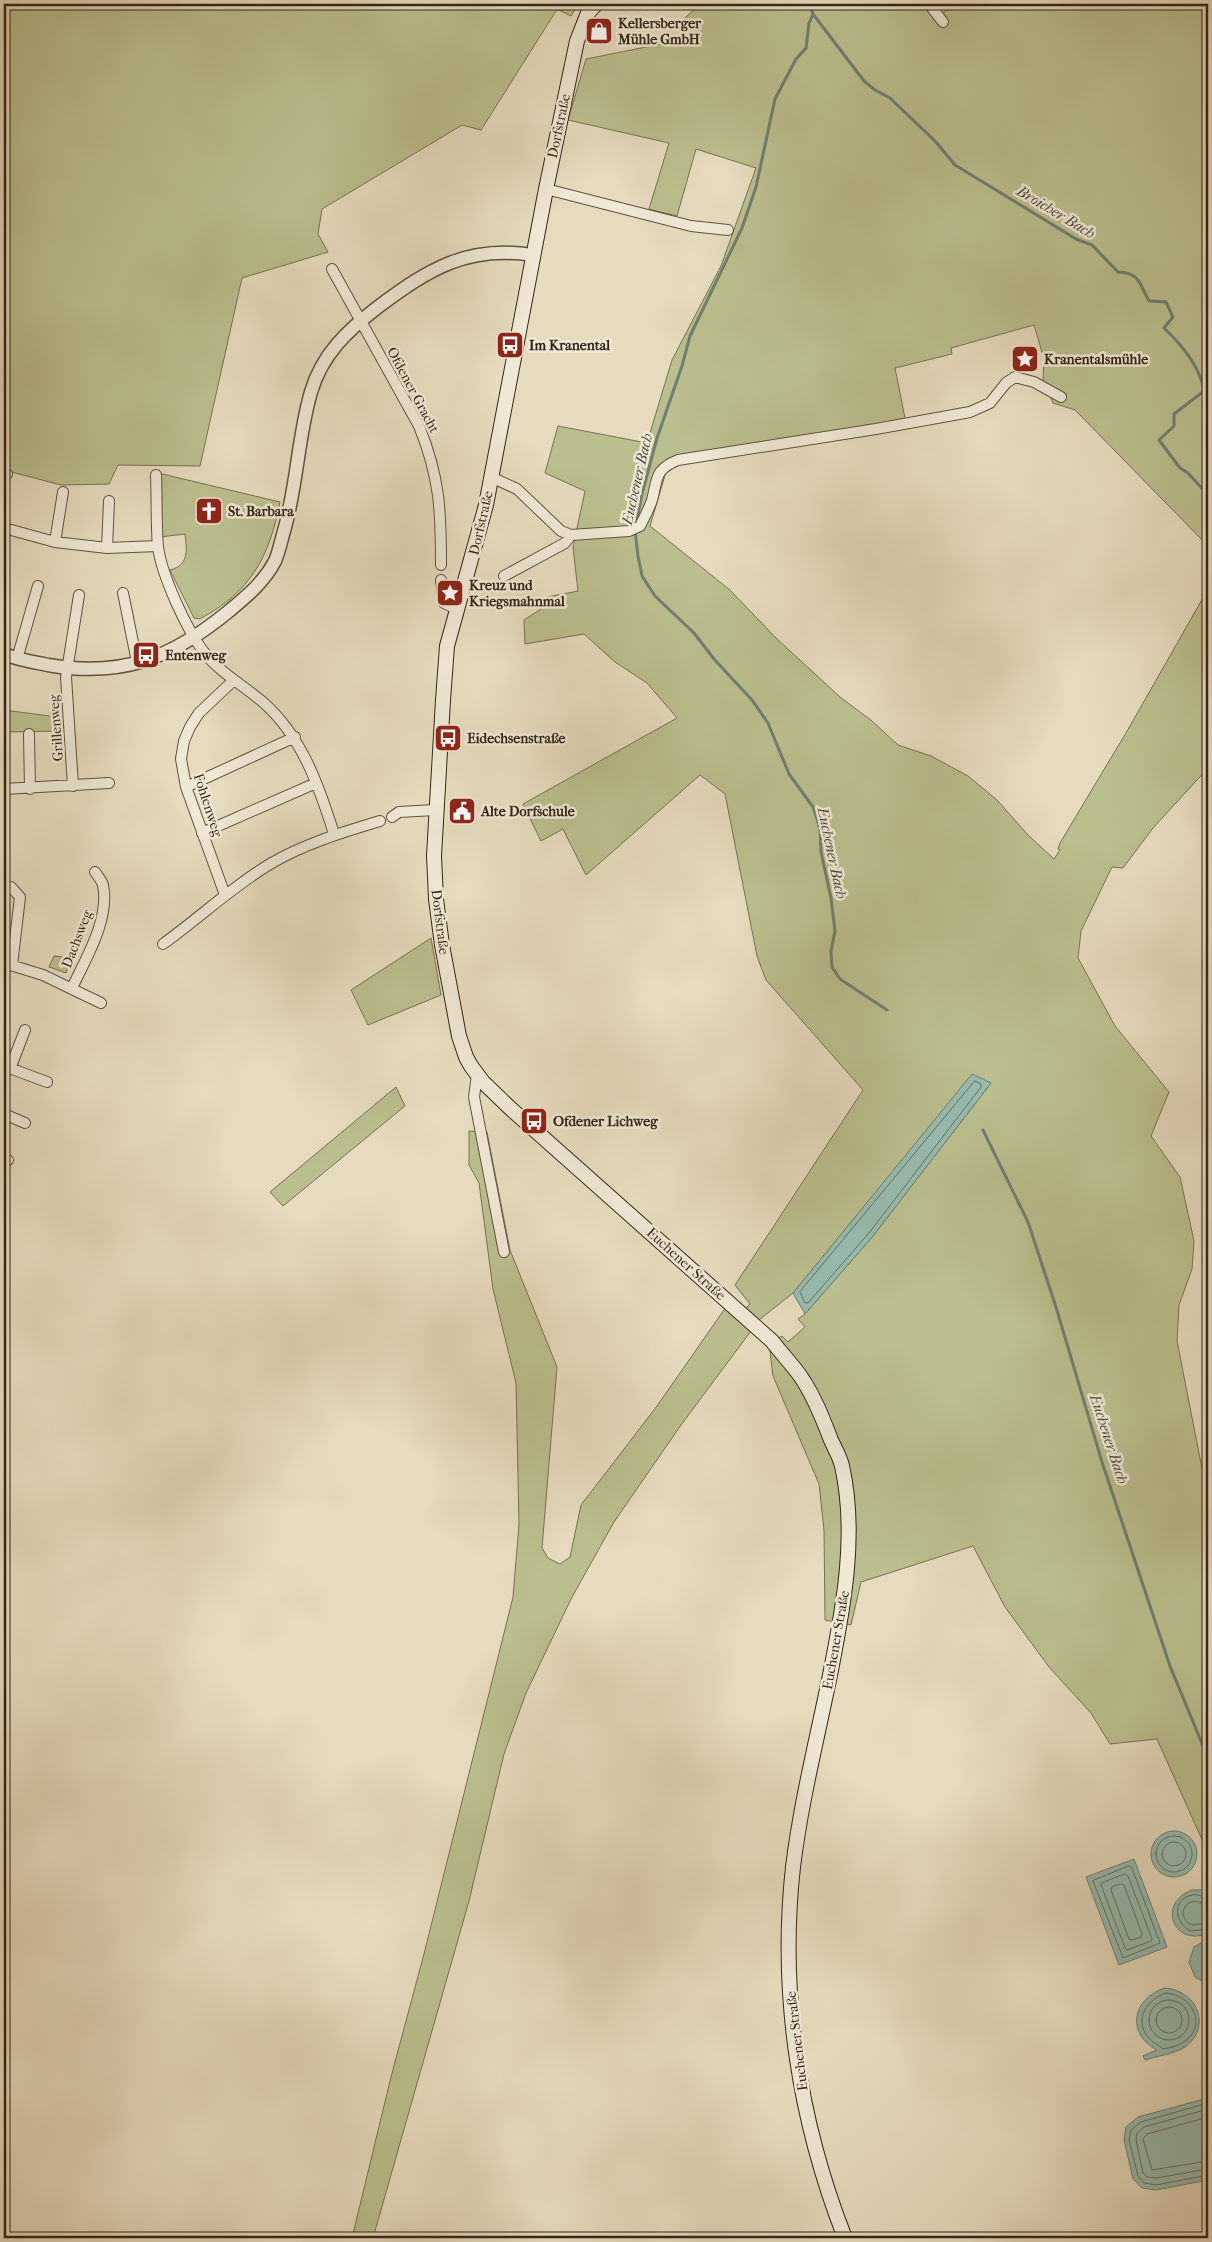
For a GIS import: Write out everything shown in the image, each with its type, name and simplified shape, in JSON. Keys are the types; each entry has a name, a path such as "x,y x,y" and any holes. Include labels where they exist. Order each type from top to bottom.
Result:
{"main road":[{"name":"Dorfstraße","path":"511,1109 477,1075 471,1066 459,1036 442,945 436,899 435,810 448,646 456,609 476,546 492,477 533,255 577,41 588,14 596,4"},
{"name":"Euchener Straße","path":"511,1109 772,1340 802,1378 823,1419 842,1466 848,1524 845,1602 807,1781 794,1868 790,1932 791,1991 796,2055 808,2124 827,2192 845,2238"}],"street":[{"path":"929,4 943,22"},
{"path":"546,189 691,226 728,230"},
{"path":"4,654 17,659 68,669 97,670 118,668 167,651 209,627 260,584 275,560 290,512 310,394 327,354 361,320 407,284 428,272 451,262 475,255 509,252 533,255"},
{"name":"Ofdener Gracht","path":"332,269 419,426 426,444 438,483 441,566"},
{"path":"492,477 517,489 561,531 571,535 629,530 640,526 652,499 654,482 659,472 666,465 678,460 876,429 970,412 990,403 1006,384 1015,377 1034,382 1061,397"},
{"path":"156,475 158,546 170,586 194,636 220,670 263,702 286,724 295,738 316,783 334,834"},
{"path":"55,542 63,492"},
{"path":"107,548 109,501"},
{"path":"4,528 55,542 107,548 158,546"},
{"path":"504,576 565,543 571,535"},
{"path":"441,580 444,603 456,609"},
{"path":"17,659 38,586"},
{"path":"123,593 138,662"},
{"name":"Grillenweg","path":"74,786 66,677 79,595"},
{"name":"Fohlenweg","path":"225,895 186,787 181,759 184,741 199,713 234,680"},
{"path":"29,734 30,789"},
{"path":"186,787 295,738"},
{"path":"4,789 109,783"},
{"path":"202,833 316,783"},
{"path":"392,816 399,812 435,810"},
{"path":"163,944 225,895 271,864 334,834 380,821"},
{"name":"Dachsweg","path":"72,988 94,939 103,911 103,884 95,872"},
{"path":"8,964 20,897 11,887"},
{"name":"Dachsweg","path":"8,964 72,988 101,1003"},
{"path":"25,1030 7,1068 47,1082"},
{"path":"477,1075 474,1086 476,1106 504,1252"},
{"path":"4,1114 25,1123"}],"green space":[{"path":"4,4 578,4 571,16 559,10 556,11 481,130 462,125 322,209 318,234 328,252 242,278 200,466 118,465 109,484 61,485 4,470"},
{"path":"701,4 933,4 941,14 957,4 1208,4 1208,546 1075,410 1053,403 1043,380 1044,359 1034,325 951,348 952,354 895,368 907,428 681,464 666,472 650,526 730,590 776,638 840,697 872,721 898,745 931,756 968,776 997,800 1028,835 1054,859 1060,850 1058,849 1060,843 1126,733 1208,589 1208,768 1153,828 1123,868 1112,867 1081,931 1078,958 1115,1026 1169,1092 1151,1136 1180,1177 1194,1241 1192,1269 1179,1305 1177,1341 1208,1499 1208,1590 1203,1621 1208,1629 1208,1853 1157,1739 1110,1744 1091,1713 1049,1667 1005,1607 973,1546 861,1582 851,1625 825,1620 824,1530 819,1484 773,1376 769,1344 782,1336 788,1342 805,1327 798,1319 805,1314 873,1236 991,1083 972,1075 793,1293 759,1320 746,1308 750,1304 735,1285 863,1090 766,980 757,956 725,794 700,775 586,875 563,829 541,841 523,804 677,718 647,683 615,662 584,634 525,644 524,620 544,607 542,598 578,591 573,547 585,491 545,473 558,426 647,443 672,360 721,266 756,168 696,149 677,216 649,209 669,143 568,120 586,59 686,39 678,24"},
{"path":"158,473 280,502 270,540 255,571 232,597 200,619 194,618 170,570 181,565 184,561 186,552 185,534 160,537"},
{"path":"4,710 65,718 66,731 4,732"},
{"path":"431,938 441,995 368,1025 351,990"},
{"path":"54,956 72,958 66,973 49,967"},
{"path":"396,1087 405,1106 283,1206 270,1192"},
{"path":"469,1131 487,1132 510,1250 557,1367 542,1548 548,1558 560,1564 570,1557 581,1505 657,1406 726,1307 754,1327 681,1425 614,1522 572,1597 526,1693 504,1754 469,1901 373,2238 352,2238 513,1597 519,1524 516,1383 493,1289 479,1183 469,1165"}],"water":[{"path":"972,1074 991,1083 873,1236 805,1314 793,1293"},
{"path":"1169,1831 1179,1831 1191,1837 1196,1845 1196,1863 1191,1871 1183,1876 1169,1877 1161,1874 1154,1867 1151,1859 1151,1849 1154,1841 1161,1834"},
{"path":"1134,1859 1167,1947 1119,1965 1086,1877"},
{"path":"1192,1890 1201,1890 1208,1894 1208,1933 1196,1936 1186,1934 1179,1929 1174,1922 1172,1913 1175,1904 1181,1896"},
{"path":"1208,1939 1208,1984 1195,1977 1189,1962 1194,1947"},
{"path":"1165,1988 1186,1996 1193,2003 1198,2011 1198,2030 1185,2047 1145,2060 1143,2056 1157,2050 1140,2035 1137,2026 1137,2016 1146,2000 1154,1993"},
{"path":"1208,2098 1208,2180 1156,2190 1142,2188 1133,2179 1124,2140 1126,2127 1138,2117"}],"waterway":[{"name":"Broicher Bach","path":"809,4 813,14 864,81 875,90 890,98 936,142 955,165 1076,239 1092,245 1118,272 1131,274 1135,277 1141,284 1149,301 1166,302 1173,317 1164,328 1189,357 1199,373 1204,391 1174,414 1174,426 1159,440 1180,468 1188,473 1208,495"},
{"name":"Euchener Bach","path":"636,525 657,438 682,366 690,336 742,228 756,187 775,99 796,59 806,48 809,23 813,14"},
{"name":"Broicher Bach","path":"1203,487 1208,486"},
{"name":"Euchener Bach","path":"635,531 642,576 655,596 694,633 714,659 752,700 768,723 789,774 813,807 820,828 821,852 831,898 835,931 831,951 832,967 840,979 887,1010"},
{"name":"Euchener Bach","path":"983,1130 1028,1222 1056,1307 1102,1462 1170,1666 1208,1758"}],"place":[{"name":"Kellersberger Mühle GmbH","path":"599,31"},
{"name":"Im Kranental","path":"510,345"},
{"name":"Kranentalsmühle","path":"1025,359"},
{"name":"St. Barbara","path":"209,511"},
{"name":"Kreuz und Kriegsmahnmal","path":"450,593"},
{"name":"Entenweg","path":"146,655"},
{"name":"Eidechsenstraße","path":"448,738"},
{"name":"Alte Dorfschule","path":"462,811"},
{"name":"Ofdener Lichweg","path":"534,1121"}]}
